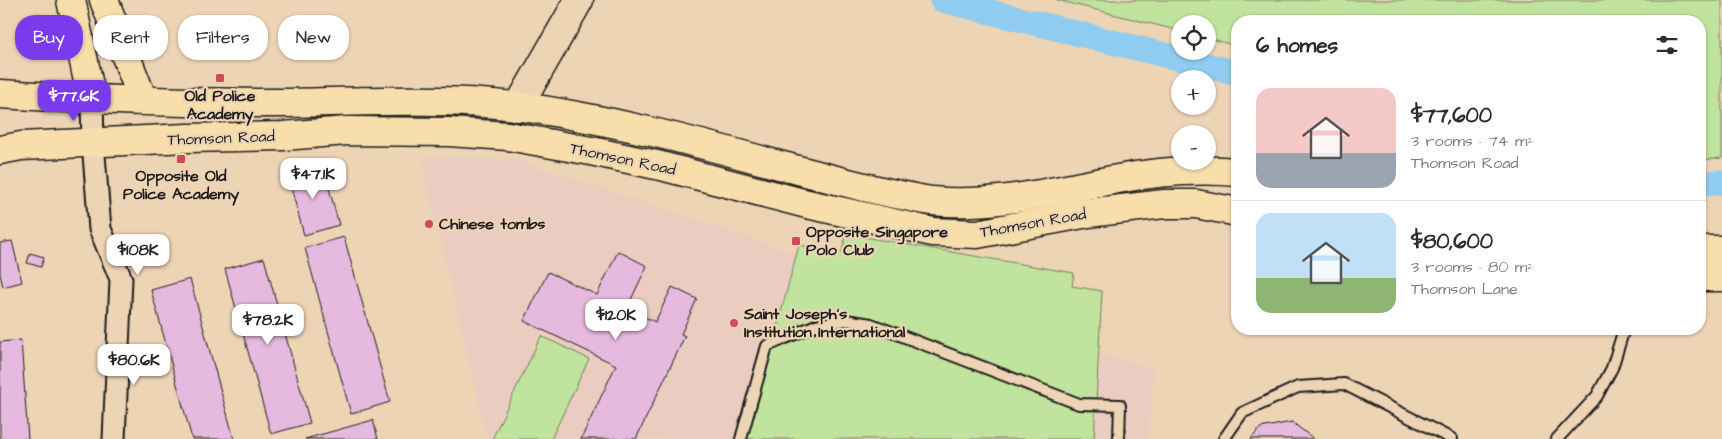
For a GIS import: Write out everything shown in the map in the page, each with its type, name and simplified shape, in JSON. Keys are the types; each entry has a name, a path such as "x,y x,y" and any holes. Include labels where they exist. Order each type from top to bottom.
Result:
{"main road":[{"path":"71,0 92,100"},
{"path":"104,0 143,100"},
{"name":"Thomson Road","path":"0,94 92,100 274,103 414,100 472,102 518,107 635,128 860,186 930,201 971,203 1030,196 1117,179 1177,171 1231,171"},
{"name":"Thomson Road","path":"0,150 21,146 186,138 283,136 347,131 449,132 508,136 591,150 803,203 933,232 977,234 1088,212 1164,204 1196,204 1231,211"},
{"path":"1706,250 1722,250"},
{"path":"1706,277 1722,277"}],"street":[{"path":"518,107 579,0"},
{"path":"92,100 93,143 100,229 121,279 114,439"}],"lane":[{"path":"741,439 767,346 816,325 846,320 872,324 1079,404 1120,405 1119,439"},
{"path":"1557,439 1597,396 1612,368 1622,335"},
{"path":"1224,439 1242,414 1298,386 1344,384 1452,439"}],"shaded area":[{"name":"Saint Joseph's Institution International","path":"422,156 519,161 898,288 1153,369 1148,439 488,439"}],"green space":[{"path":"1057,0 1722,0 1722,158 1706,159 1706,15 1231,15 1231,44 1216,40 1216,15 1171,15 1171,29"},
{"path":"846,234 1074,273 1072,286 1102,291 1094,439 747,439 799,245 842,252"},
{"path":"541,336 589,359 551,439 492,439"}],"building":[{"path":"323,166 339,225 304,235 288,176"},
{"path":"344,237 390,402 351,414 305,248"},
{"path":"12,241 22,282 3,287 0,274 0,243"},
{"path":"618,251 647,266 627,308 655,322 672,287 697,299 681,334 685,336 636,439 581,439 616,365 524,321 548,272 597,295"},
{"path":"30,253 44,257 41,267 27,263"},
{"path":"264,258 310,423 271,434 225,269"},
{"path":"190,279 234,439 192,439 151,290"},
{"path":"21,340 28,439 0,439 0,342"},
{"path":"373,420 378,439 305,439"},
{"path":"1292,422 1314,439 1251,439 1260,428"}],"waterway":[{"path":"942,0 1231,71"},
{"path":"1706,183 1722,182"}],"place":[{"name":"Old Police Academy","path":"220,78"},
{"name":"Opposite Old Police Academy","path":"181,159"},
{"name":"Chinese tombs","path":"429,224"},
{"name":"Opposite Singapore Polo Club","path":"796,241"},
{"name":"Saint Joseph's Institution International","path":"734,323"}]}
